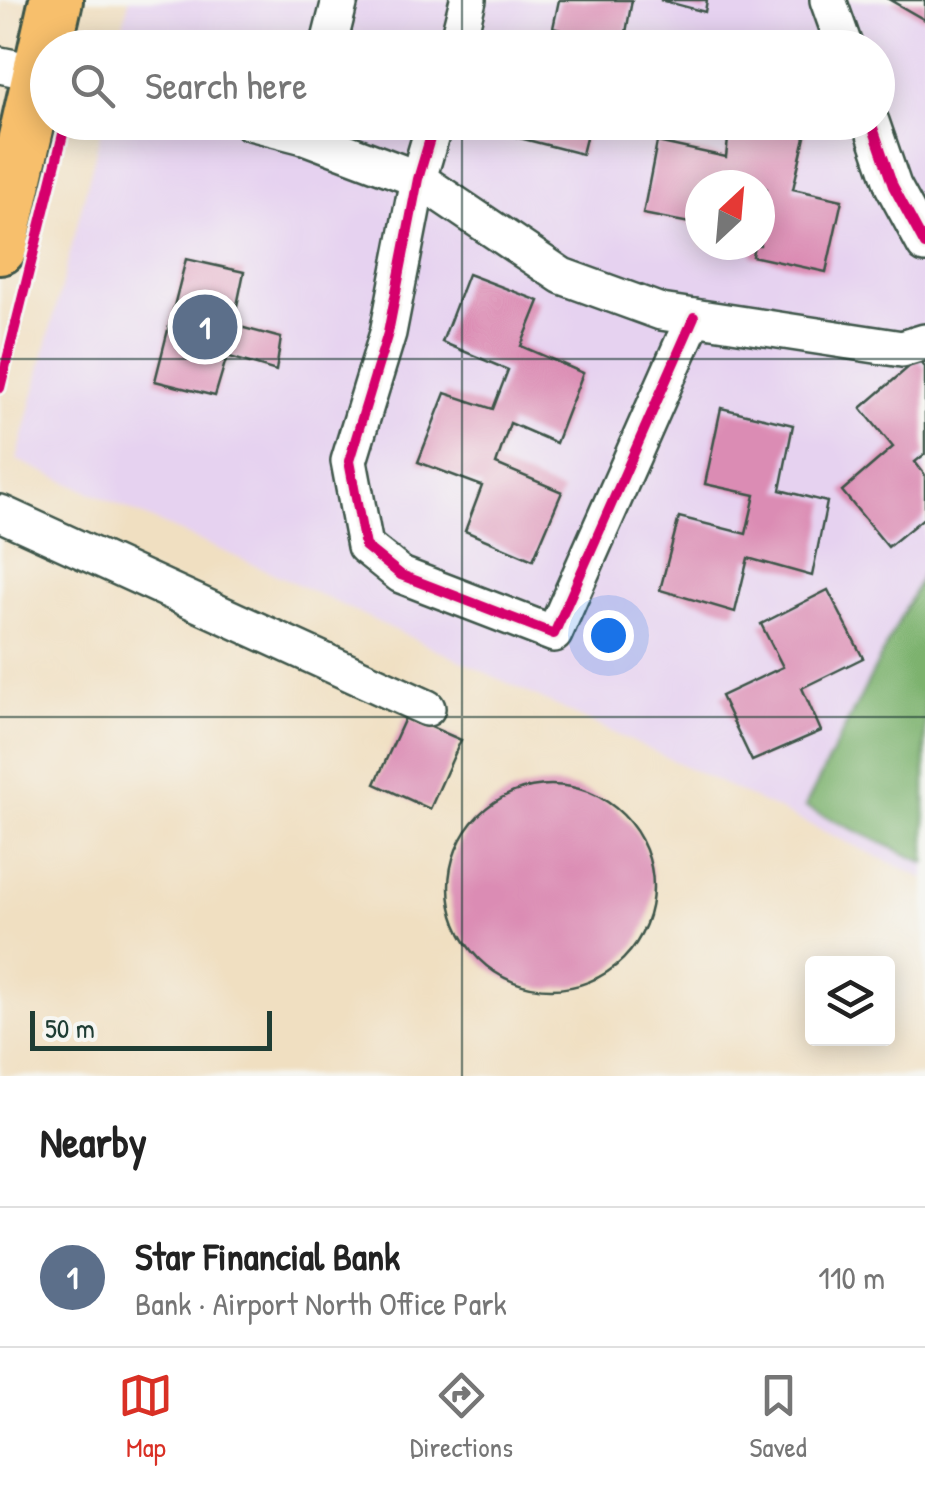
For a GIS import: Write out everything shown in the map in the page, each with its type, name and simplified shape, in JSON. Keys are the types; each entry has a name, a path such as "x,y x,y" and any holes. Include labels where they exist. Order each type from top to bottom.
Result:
{"highway":[{"path":"45,30 56,0"},
{"path":"0,248 29,71"}],"street":[{"path":"332,30 340,0"},
{"path":"460,30 468,0"},
{"path":"828,0 838,30"},
{"path":"331,140 418,179 562,276 661,312 902,349 925,342"},
{"path":"430,140 418,179 388,333 349,461 365,546 401,574 554,634 694,317"},
{"path":"876,140 893,186 925,245"},
{"path":"0,513 427,708"}],"shaded area":[{"path":"129,0 925,0 925,879 286,579 17,460 99,140 895,140 895,30 122,30"}],"green space":[{"path":"925,569 925,863 805,807"}],"building":[{"path":"559,0 632,0 626,30 553,28"},
{"path":"660,0 707,0 705,12"},
{"path":"890,0 925,0 925,20"},
{"path":"527,140 586,140 582,154"},
{"path":"728,140 804,140 793,189 842,200 826,272 770,260 775,260 775,170 685,170 685,222 643,214 657,142 726,157"},
{"path":"186,259 244,272 233,325 281,338 276,371 227,356 215,396 155,381"},
{"path":"468,274 539,301 521,346 583,373 556,443 510,423 496,464 562,492 533,560 465,531 482,486 418,462 445,393 493,409 508,370 442,342"},
{"path":"918,359 925,367 925,454 915,462 925,475 925,517 888,547 842,491 893,447 861,408"},
{"path":"721,408 793,425 780,490 827,502 812,576 748,558 735,612 660,590 679,517 746,534 755,495 705,484"},
{"path":"828,590 863,658 802,688 821,731 752,761 721,696 783,667 761,624"},
{"path":"406,716 461,740 430,809 375,784"},
{"path":"551,785 590,793 623,815 645,848 653,887 645,926 623,959 590,981 551,989 512,981 479,959 457,926 449,887 457,848 479,815 512,793"}],"cycle path":[{"path":"0,388 62,140"},
{"path":"430,140 418,179 388,333 349,461 365,546 401,575 554,634 694,317"},
{"path":"877,140 893,186 925,245"}],"place":[{"name":"Star Financial Bank","path":"205,327"}]}
